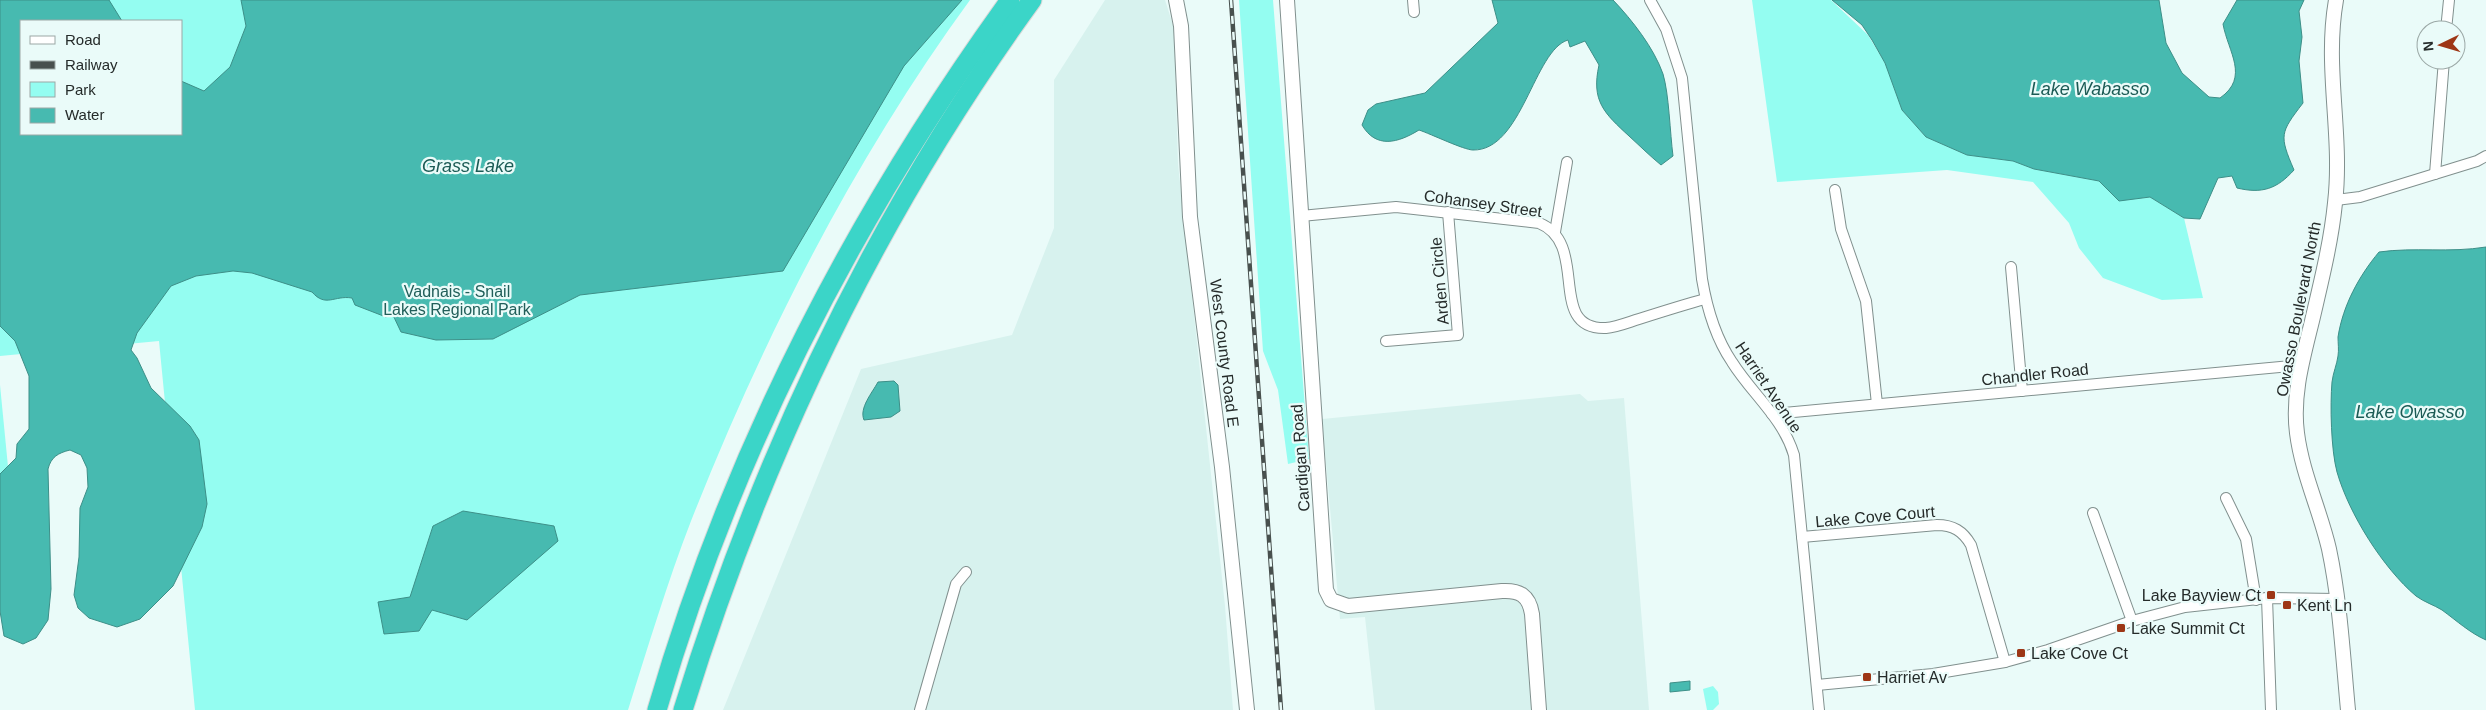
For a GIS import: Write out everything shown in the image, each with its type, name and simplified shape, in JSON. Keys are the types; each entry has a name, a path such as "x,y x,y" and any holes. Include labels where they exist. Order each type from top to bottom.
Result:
{"highway":[{"path":"657,710 709,552 764,419 795,353 863,226 900,163 938,104 1010,0"},
{"path":"683,710 715,613 750,517 776,453 837,322 904,198 940,138 1032,0"}],"street":[{"name":"West County Road E","path":"1176,0 1181,26 1190,217 1222,467 1247,710"},
{"name":"Cardigan Road","path":"1287,0 1326,590 1332,600 1348,606 1502,591 1521,593 1530,605 1538,710"},
{"path":"1413,0 1414,12"},
{"name":"Harriet Avenue","path":"1650,0 1666,29 1682,78 1705,298 1714,327 1728,356 1772,414 1789,440 1794,455 1819,710"},
{"name":"Owasso Boulevard North","path":"2336,0 2330,54 2336,200 2326,260 2301,365 2297,396 2297,433 2328,548 2336,598 2348,710"},
{"path":"2447,20 2448,0"},
{"path":"2435,174 2443,70"},
{"path":"2336,200 2360,197 2486,156"},
{"path":"1555,232 1568,162"},
{"path":"1835,190 1841,229 1866,301 1877,404"},
{"name":"Cohansey Street","path":"1301,216 1396,207 1534,222 1548,226 1555,232 1563,244 1572,306 1582,320 1598,327 1615,326 1705,298"},
{"name":"Arden Circle","path":"1386,341 1458,334 1448,212"},
{"path":"2011,267 2022,391"},
{"name":"Chandler Road","path":"1772,414 2301,365"},
{"path":"2226,498 2246,539 2256,600"},
{"path":"2093,513 2132,620"},
{"name":"Lake Cove Court","path":"1802,538 1937,525 1954,528 1962,532 1971,545 2006,662"},
{"path":"920,710 956,584 966,572"},
{"path":"1817,685 1933,674 2006,662 2048,650 2132,620 2185,607 2267,598 2336,598"},
{"path":"2267,598 2271,710"}],"shaded area":[{"path":"1105,0 1165,0 1174,28 1178,164 1225,606 1233,710 723,710 861,369 1012,335 1054,228 1054,80"},
{"path":"1580,394 1588,401 1624,398 1649,710 1375,710 1365,617 1340,619 1322,419"}],"green space":[{"name":"Vadnais - Snail Lakes Regional Park","path":"0,0 970,0 888,123 850,186 780,318 719,453 682,544 628,710 195,710 159,341 0,356"},
{"path":"1239,0 1273,0 1309,459 1288,464 1278,390 1263,351"},
{"path":"1752,0 1831,0 1868,35 1885,63 1902,110 1926,137 1967,155 2013,161 2034,169 2099,181 2109,191 2138,198 2150,197 2184,218 2203,298 2162,300 2103,278 2079,248 2069,223 2033,182 1947,170 1777,182"},
{"path":"0,385 20,589 0,591"},
{"path":"1713,686 1718,692 1719,704 1713,710 1707,710 1703,689"}],"water":[{"name":"Grass Lake","path":"0,0 109,0 121,20 20,20 20,135 182,135 182,81 204,91 230,67 246,26 241,0 962,0 904,66 783,271 580,295 493,339 436,340 401,332 392,313 386,317 355,305 352,298 322,299 312,292 252,273 233,271 196,276 171,286 137,333 131,350 137,358 151,388 190,426 199,440 207,504 202,527 173,586 140,619 117,627 89,618 78,608 74,595 79,557 80,508 88,487 87,468 81,455 70,450 59,454 53,459 48,469 51,589 48,620 36,638 23,644 4,636 0,611 0,474 16,458 17,444 29,429 29,376 15,341 0,326"},
{"path":"1492,0 1613,0 1642,35 1654,54 1663,74 1673,156 1661,165 1606,113 1598,97 1597,77 1599,65 1585,41 1570,47 1568,40 1556,48 1546,62 1516,118 1504,135 1490,146 1473,150 1455,145 1419,130 1403,138 1388,141 1381,141 1368,133 1362,125 1368,110 1376,104 1425,93 1498,23"},
{"name":"Lake Wabasso","path":"1832,0 2159,0 2166,43 2182,73 2209,97 2220,98 2229,90 2234,82 2235,64 2223,24 2237,0 2304,0 2299,11 2302,37 2299,61 2303,103 2290,121 2284,135 2286,149 2294,170 2275,186 2262,190 2237,188 2232,176 2218,178 2200,219 2184,218 2150,197 2119,201 2099,181 2034,169 2013,161 1967,155 1926,137 1902,110 1885,63 1872,40 1862,25"},
{"name":"Lake Owasso","path":"2486,247 2486,640 2442,610 2416,596 2391,571 2380,556 2359,522 2342,488 2335,463 2332,440 2331,403 2340,325 2353,292 2379,252 2459,250"},
{"path":"894,381 898,385 900,411 891,417 864,420 863,411 878,382"},
{"path":"463,511 554,526 558,541 467,620 432,610 419,631 384,634 378,602 410,597 433,526"},
{"path":"1690,681 1690,690 1670,692 1670,683"}],"railway":[{"path":"1231,0 1281,710"}],"place":[{"name":"Lake Bayview Ct","path":"2271,595"},
{"name":"Kent Ln","path":"2287,605"},
{"name":"Lake Summit Ct","path":"2121,628"},
{"name":"Lake Cove Ct","path":"2021,653"},
{"name":"Harriet Av","path":"1867,677"}]}
